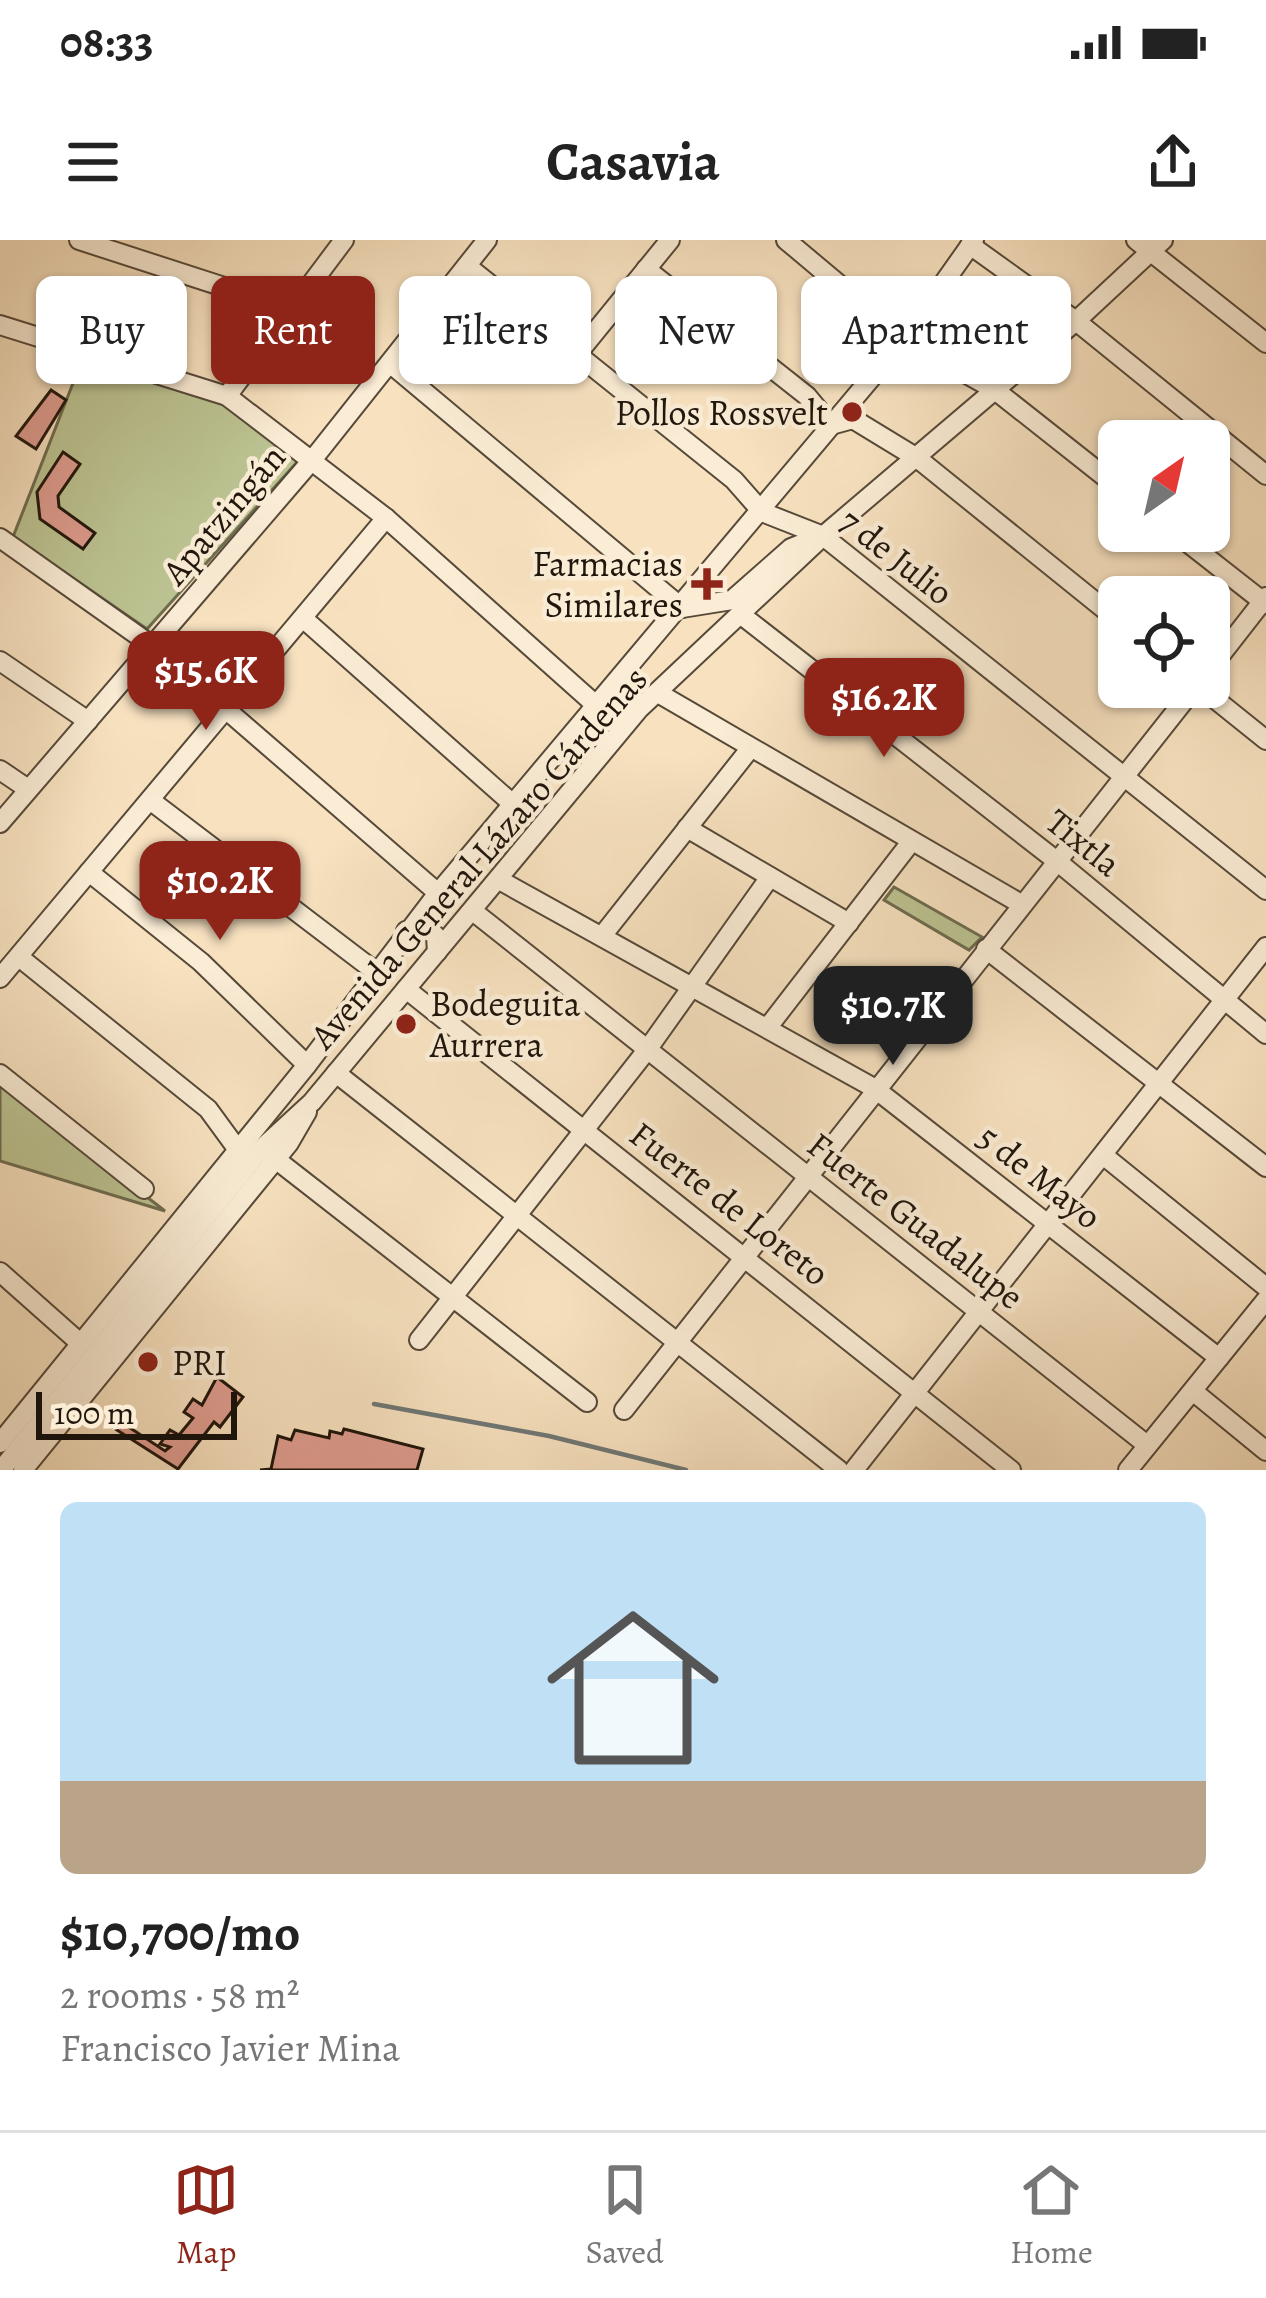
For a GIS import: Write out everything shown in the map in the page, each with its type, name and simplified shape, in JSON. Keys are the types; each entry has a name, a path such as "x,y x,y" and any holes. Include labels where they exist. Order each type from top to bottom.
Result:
{"street":[{"path":"79,240 211,283"},
{"path":"315,276 344,240"},
{"name":"Apatzingán","path":"0,824 313,459 488,240"},
{"path":"591,337 670,240"},
{"path":"786,240 829,276"},
{"path":"1136,240 1158,246 1266,343"},
{"path":"972,242 1266,475"},
{"name":"Avenida General Lázaro Cárdenas","path":"948,276 972,242"},
{"name":"Avenida General Lázaro Cárdenas","path":"1,1470 14,1424 108,1337 366,1040 632,718 823,536 1158,246"},
{"path":"467,266 480,276"},
{"path":"646,269 807,396 831,425 854,419 917,458 1098,604"},
{"path":"0,325 227,396 386,518 598,707"},
{"path":"391,364 682,608 732,600 791,548 823,536"},
{"path":"591,364 734,480 762,512"},
{"path":"227,396 235,384"},
{"name":"Avenida General Lázaro Cárdenas","path":"0,1443 307,1065 406,931 866,384"},
{"path":"983,384 1098,472"},
{"name":"7 de Julio","path":"762,512 823,536 1266,890"},
{"path":"0,978 386,518"},
{"path":"0,538 154,647 223,712 438,892"},
{"path":"1201,552 1265,601 1230,644"},
{"name":"Tixtla","path":"744,616 1058,862 1266,1034"},
{"path":"305,620 515,806"},
{"path":"0,661 88,721"},
{"path":"658,693 749,751 1022,904"},
{"path":"624,1410 680,1344 874,1088 1180,708"},
{"path":"1225,708 1266,740"},
{"path":"602,936 749,751"},
{"path":"0,770 28,789"},
{"path":"150,800 376,972"},
{"path":"688,828 848,922"},
{"path":"768,1027 911,842"},
{"path":"89,872 201,962 307,1065"},
{"path":"419,1340 647,1050 770,877"},
{"name":"5 de Mayo","path":"501,880 874,1088 1219,1358"},
{"name":"Fuerte Guadalupe","path":"474,912 1147,1445"},
{"path":"406,931 420,926 432,932 437,952"},
{"path":"854,1470 1266,947"},
{"path":"986,950 1266,1167"},
{"path":"19,957 208,1109 238,1150"},
{"name":"Fuerte de Loreto","path":"406,989 1011,1470"},
{"path":"340,1020 347,1036 366,1040"},
{"path":"336,1073 839,1470"},
{"path":"0,1074 144,1189"},
{"path":"23,1470 134,1333 268,1154 587,1402"},
{"path":"1103,1155 1266,1287"},
{"path":"0,1272 80,1343"},
{"path":"1128,1470 1266,1300"},
{"path":"108,1337 134,1333"},
{"path":"1194,1392 1266,1451"},
{"path":"14,1424 57,1431"}],"green space":[{"path":"73,384 159,384 229,406 299,460 147,629 13,537"},
{"path":"894,887 982,937 969,950 884,900"},
{"path":"0,1083 165,1211 0,1161"}],"building":[{"path":"51,390 66,400 36,449 16,436"},
{"path":"63,452 80,464 58,496 59,507 95,533 83,549 40,519 37,492"},
{"path":"217,1377 243,1397 220,1427 214,1422 178,1469 109,1425 115,1418 165,1451 170,1447 160,1444 170,1430 179,1435 193,1418 184,1412 193,1399 202,1405"},
{"path":"344,1429 423,1449 417,1470 260,1470 271,1469 278,1436 291,1440 295,1430 329,1438 330,1431 342,1434"}],"waterway":[{"path":"374,1404 549,1436 686,1470"}],"place":[{"name":"Pollos Rossvelt","path":"852,412"},
{"name":"Farmacias Similares","path":"707,584"},
{"name":"Bodeguita Aurrera","path":"406,1024"},
{"name":"PRI","path":"148,1362"}]}
